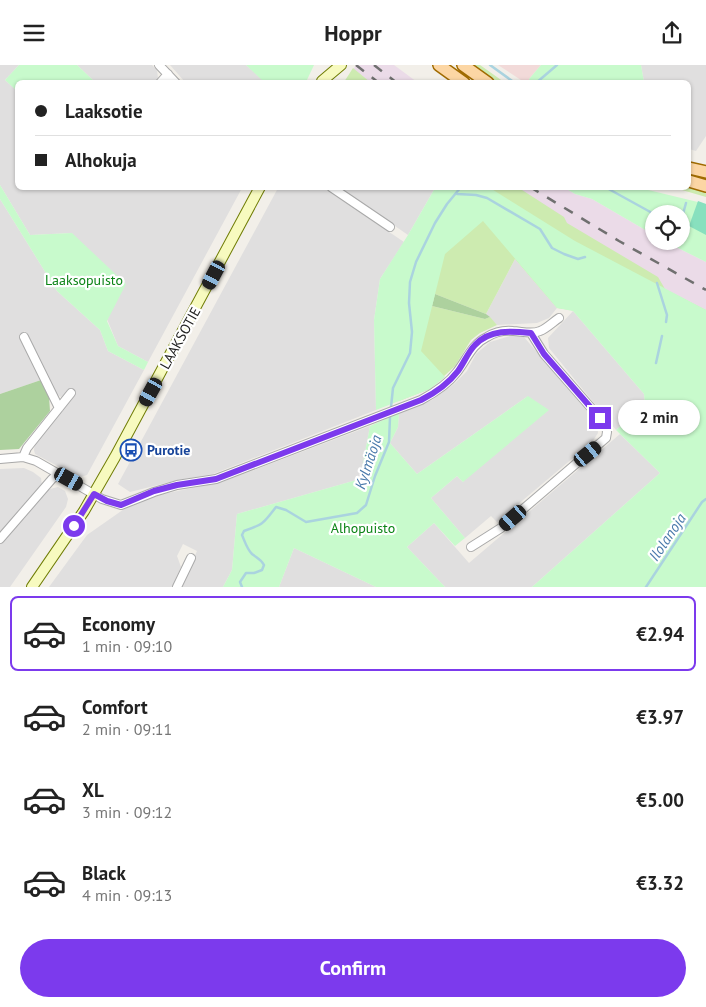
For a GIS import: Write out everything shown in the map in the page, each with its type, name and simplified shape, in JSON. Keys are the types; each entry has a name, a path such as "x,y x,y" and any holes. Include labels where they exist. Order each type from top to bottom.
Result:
{"main road":[{"path":"322,80 326,65"},
{"path":"323,80 340,65"},
{"path":"439,65 460,80"},
{"path":"463,65 484,80"},
{"path":"691,168 706,172"},
{"path":"691,182 704,185"},
{"name":"LAAKSOTIE","path":"32,587 94,494 200,302 258,190"}],"street":[{"path":"160,65 173,80"},
{"path":"163,80 168,74"},
{"path":"704,185 706,172"},
{"path":"336,190 390,227"},
{"path":"0,459 23,457 36,461 107,501 121,505 154,491 177,485 216,479 421,400 434,393 449,381 476,344 485,337 497,332 531,333 540,331 559,318"},
{"path":"471,547 501,528 606,438 606,425 544,354 531,333"},
{"path":"24,337 59,408"},
{"path":"23,457 27,448 71,393"},
{"path":"0,539 58,473"},
{"path":"177,587 191,558"}],"shaded area":[{"path":"0,65 19,65 5,80 15,89 15,190 241,190 148,362 118,346 72,233 30,235 0,185"},
{"path":"77,65 152,65 157,70 158,78 156,80 93,80"},
{"path":"170,65 246,65 263,80 183,80"},
{"path":"356,65 394,65 414,80 347,80"},
{"path":"498,65 541,65 529,80 521,80"},
{"path":"641,65 706,65 706,136 696,151 691,150 691,80 644,80"},
{"path":"277,190 327,190 404,242 380,279 374,320 376,410 213,474 178,480 130,492 118,484"},
{"path":"343,190 434,190 408,235"},
{"path":"493,190 568,190 592,199 645,230 645,250 682,250 706,262 706,310 603,257"},
{"path":"0,199 57,291 100,330 108,351 144,370 87,475 80,477 74,475 35,454 35,443 75,393 70,389 66,395 61,397 56,394 25,331 20,337 41,380 0,394"},
{"path":"515,259 557,308 549,318 537,323 497,325 486,314"},
{"path":"573,311 644,394 645,405 616,430 549,348 548,338"},
{"path":"513,335 524,337 597,423 598,433 592,442 497,522 491,516 465,538 431,498 457,476 463,482 528,396 417,474 390,443 398,427 399,413 432,400 454,384 467,371 476,354 490,342"},
{"path":"370,426 360,479 237,514 232,570 223,587 181,587 197,551 183,544 177,556 181,567 172,587 49,587 87,535 127,507 153,496 222,482"},
{"path":"620,434 660,473 532,587 445,587 407,547 434,523 469,563"},
{"path":"24,468 41,478 42,486 0,535 0,469"},
{"path":"58,487 65,491 68,499 66,507 10,587 0,587 0,542 46,490"},
{"path":"294,548 376,587 279,587"}],"green space":[{"path":"19,65 77,65 93,80 15,80 15,89 5,80"},
{"path":"246,65 314,65 307,80 262,80"},
{"path":"466,65 480,65 501,80 488,80"},
{"path":"541,65 641,65 644,80 529,80"},
{"path":"353,68 368,80 345,80"},
{"name":"Laaksopuisto","path":"0,185 30,235 72,233 126,284 107,321 118,346 148,362 144,370 108,351 100,330 57,291 0,199"},
{"path":"691,186 706,190 706,197 682,190 691,190"},
{"path":"434,190 493,190 575,241 706,310 706,587 532,587 660,473 616,430 645,405 644,394 573,311 557,308 483,221 445,254 421,351 445,377 430,389 376,410 374,320 380,279"},
{"path":"461,190 522,190 564,217 567,223 658,277 665,289 706,310 668,325 557,308 515,259 486,314 435,294 432,306 485,319 490,317 497,325 480,333 471,340 455,366 430,389 399,401 404,375"},
{"path":"568,190 648,190 706,204 706,262 682,250 690,250 690,205 645,205 645,230 592,199"},
{"path":"698,201 706,204 706,235 690,227"},
{"path":"435,294 490,317 485,319 432,306"},
{"path":"41,380 49,396 50,411 19,449 0,450 0,394"},
{"name":"Alhopuisto","path":"528,396 549,410 463,482 457,476 431,498 465,538 455,546 434,523 407,547 445,587 376,587 294,548 279,587 223,587 232,570 237,514 360,479 370,426 399,413 398,427 390,443 417,474"}],"waterway":[{"path":"490,65 511,80"},
{"name":"Kylmäoja","path":"540,80 557,65"},
{"name":"Kylmäoja","path":"391,407 393,388 410,353 412,332 409,303 410,282 416,262 435,223 459,190"},
{"path":"610,190 645,209"},
{"path":"457,194 476,195 487,198 540,229 552,248 578,259 585,257"},
{"path":"657,283 667,315 666,322"},
{"path":"656,363 662,336"},
{"name":"Kylmäoja","path":"242,587 240,582 246,573 262,570 264,565 250,552 242,535 244,531 263,523 276,507 286,510 306,522 357,513 366,505 389,442 390,417"},
{"name":"Ilolanoja","path":"646,587 702,502 706,499"}],"railway":[{"path":"356,65 375,80"},
{"path":"374,65 393,80"},
{"path":"535,190 619,241 706,290"}],"place":[{"name":"Purotie","path":"131,450"}],"route":[{"path":"74,526 94,494 107,501 121,505 154,491 177,485 216,479 421,400 434,393 449,381 476,344 485,337 497,332 531,333 544,354 600,418"}]}
